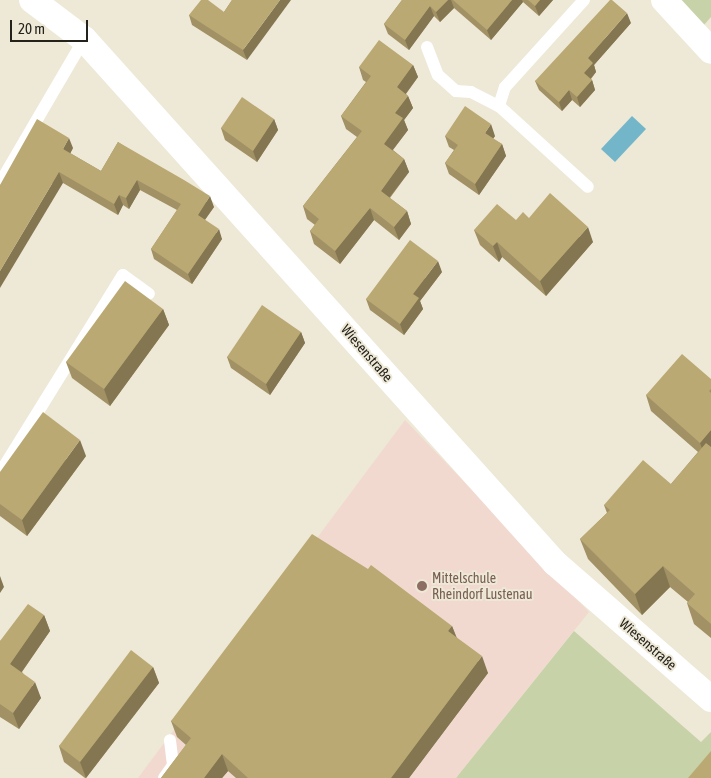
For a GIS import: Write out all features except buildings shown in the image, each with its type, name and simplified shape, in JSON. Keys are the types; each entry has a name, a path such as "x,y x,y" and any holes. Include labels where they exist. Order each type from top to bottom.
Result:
{"street":[{"name":"Wiesenstraße","path":"32,0 84,39 555,563 711,698"},
{"path":"664,0 711,51"}],"lane":[{"path":"499,106 505,87 584,0"},
{"path":"0,183 84,39"},
{"path":"427,47 438,75 456,91 472,92 499,106 588,187"},
{"path":"0,473 123,275 149,294"},
{"path":"164,778 173,765 170,740"}],"shaded area":[{"name":"Mittelschule Rheindorf Lustenau","path":"405,420 589,612 456,778 138,778"}],"green space":[{"path":"678,0 711,0 711,17 703,26"},
{"path":"574,631 701,742 711,732 711,778 456,778"}],"water":[{"path":"632,116 646,129 615,162 601,149"}],"place":[{"name":"Mittelschule Rheindorf Lustenau","path":"422,586"}]}
